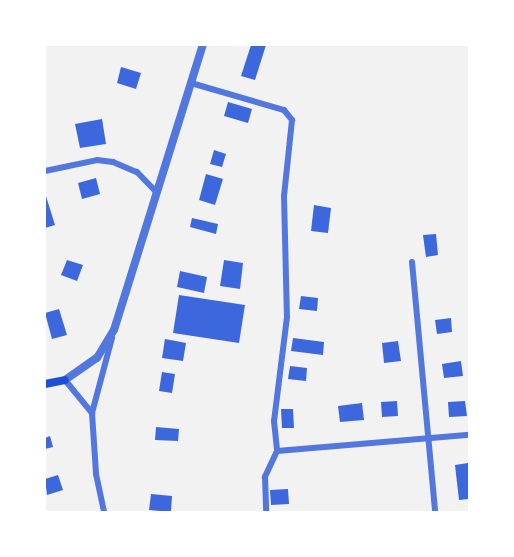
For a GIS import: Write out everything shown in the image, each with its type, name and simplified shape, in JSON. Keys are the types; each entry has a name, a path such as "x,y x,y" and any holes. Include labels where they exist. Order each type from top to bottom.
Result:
{"main road":[{"path":"45,384 65,380"}],"street":[{"path":"104,512 96,474 92,412 114,330 203,45"},
{"path":"191,83 284,110 292,120 284,196 287,317 274,421 277,451 265,477 266,512"},
{"path":"45,171 97,160 113,162 136,172 157,193"},
{"path":"412,262 435,512"},
{"path":"92,412 65,380 97,358 114,330"},
{"path":"277,451 469,435"}],"building":[{"path":"251,45 266,45 255,80 241,76"},
{"path":"121,67 141,73 136,89 117,83"},
{"path":"228,102 252,109 248,123 224,116"},
{"path":"102,119 106,144 80,148 75,124"},
{"path":"214,150 226,154 222,167 210,164"},
{"path":"206,174 223,179 215,205 199,200"},
{"path":"96,178 100,194 82,199 78,183"},
{"path":"45,193 55,225 45,228"},
{"path":"314,205 331,208 328,233 311,231"},
{"path":"192,218 218,224 216,234 190,227"},
{"path":"436,234 438,255 426,257 423,235"},
{"path":"67,260 83,265 77,281 61,275"},
{"path":"224,260 243,263 240,289 220,286"},
{"path":"180,271 207,277 204,293 177,287"},
{"path":"179,295 245,305 239,343 173,333"},
{"path":"301,296 318,298 317,311 299,309"},
{"path":"59,309 67,335 52,339 45,313"},
{"path":"451,318 452,332 437,334 435,320"},
{"path":"293,338 324,342 323,355 291,351"},
{"path":"165,339 186,343 183,361 162,358"},
{"path":"398,341 401,361 384,363 382,343"},
{"path":"461,361 463,376 444,378 442,364"},
{"path":"290,366 307,368 306,381 288,379"},
{"path":"162,372 175,374 172,393 159,391"},
{"path":"397,401 398,416 382,417 381,402"},
{"path":"465,401 467,416 449,417 448,402"},
{"path":"362,403 364,420 340,422 338,406"},
{"path":"281,409 293,409 294,428 282,428"},
{"path":"156,427 179,429 178,441 155,440"},
{"path":"50,436 53,447 45,449 45,438"},
{"path":"468,463 469,499 459,500 455,465"},
{"path":"58,475 63,490 47,495 45,479"},
{"path":"288,489 289,504 271,505 270,490"},
{"path":"151,494 172,496 171,512 149,510"}]}
